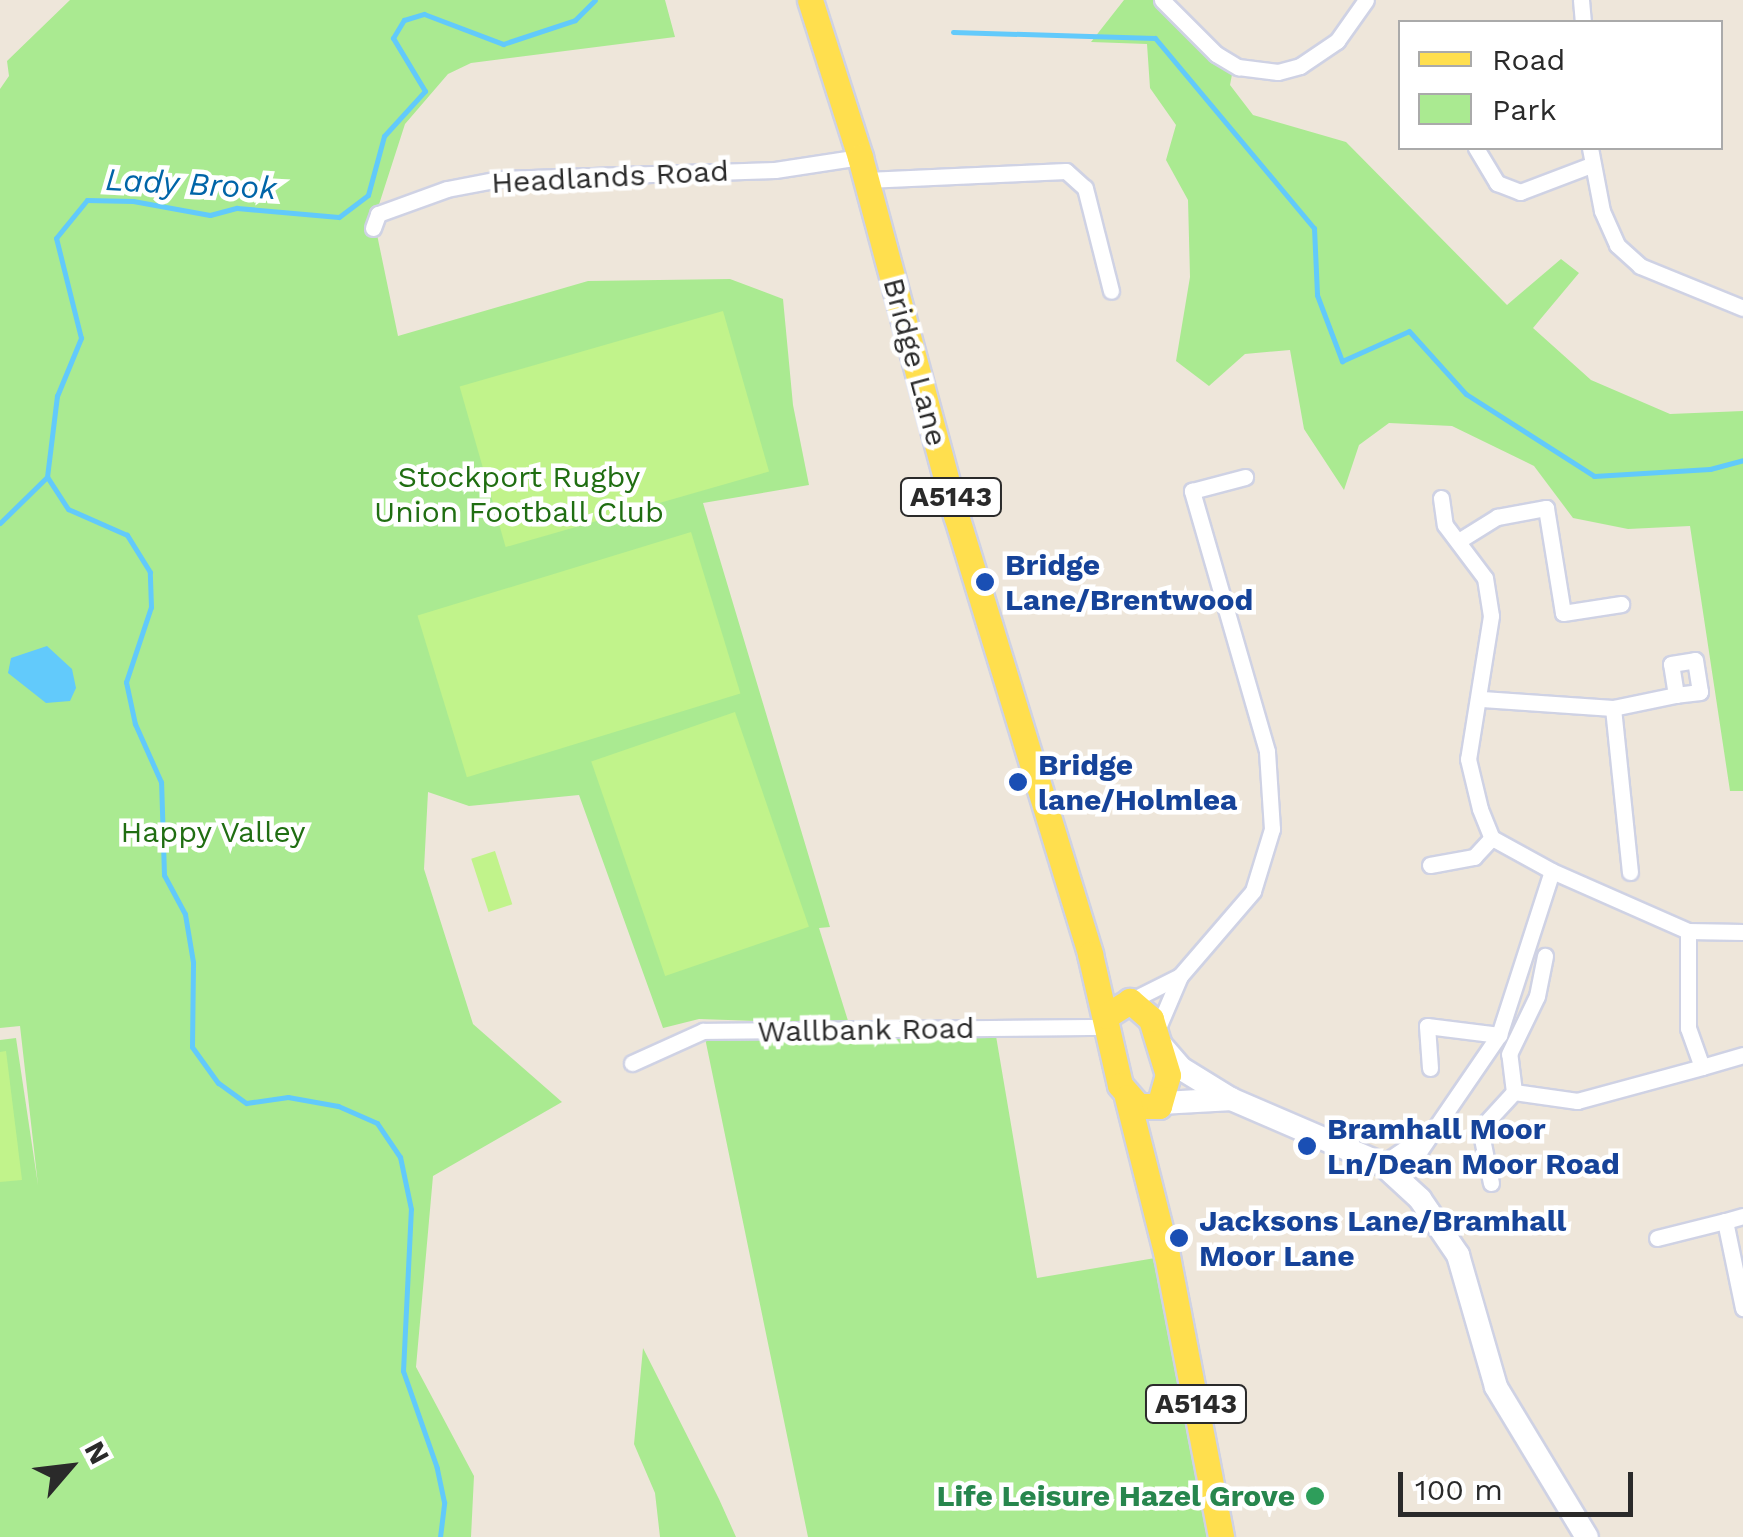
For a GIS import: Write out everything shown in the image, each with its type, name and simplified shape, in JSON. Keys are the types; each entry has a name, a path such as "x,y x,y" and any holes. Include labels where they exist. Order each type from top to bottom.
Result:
{"main road":[{"name":"Bridge Lane","path":"810,0 863,168 956,515 1090,954 1117,1011 1127,1097"},
{"path":"1117,1011 1158,1039 1168,1074 1160,1105 1138,1106 1127,1097"},
{"name":"A5143","path":"1127,1097 1170,1270 1221,1537"},
{"name":"A5143","path":"1160,1105 1154,1146 1170,1270"}],"street":[{"path":"1162,0 1216,54 1238,67 1278,72 1300,66 1337,41 1366,0"},
{"path":"1477,150 1497,183 1520,192 1591,165"},
{"path":"1590,150 1591,165 1617,245 1640,266 1743,308"},
{"name":"Headlands Road","path":"373,228 378,214 447,189 500,180 863,168"},
{"path":"863,168 1066,171 1085,188 1111,291"},
{"path":"1246,477 1192,491 1267,750 1272,829 1253,890 1180,976 1158,1016 1158,1039 1182,1069 1230,1098 1382,1164 1402,1178 1458,1256 1496,1387 1587,1537"},
{"path":"1441,498 1445,524 1484,578 1491,616 1482,698 1468,759 1492,838 1552,871 1688,931 1743,932"},
{"path":"1460,540 1496,517 1546,508 1563,613 1622,604"},
{"path":"1482,698 1613,708 1676,695"},
{"path":"1613,708 1630,872"},
{"path":"1430,865 1474,857 1492,838"},
{"path":"1402,1178 1499,1035 1552,871"},
{"path":"1688,931 1686,1010 1702,1067"},
{"path":"1490,1183 1480,1129 1514,1092 1510,1054 1537,996 1545,956"},
{"path":"1117,1011 1180,976"},
{"name":"Wallbank Road","path":"632,1064 704,1031 1117,1011"},
{"path":"1430,1068 1427,1026 1499,1035"},
{"path":"1514,1092 1577,1101 1743,1055"},
{"path":"1160,1105 1230,1098"},
{"path":"1382,1164 1432,1130"},
{"path":"1657,1238 1743,1216"},
{"path":"1725,1222 1743,1308"}],"green space":[{"name":"Happy Valley","path":"70,0 665,0 675,37 471,63 448,74 405,124 374,220 398,336 588,281 730,279 783,299 793,405 809,485 703,503 830,927 819,928 849,1024 699,1019 663,1028 579,795 469,806 428,792 424,869 473,1024 562,1102 433,1176 416,1367 474,1476 471,1537 0,1537 0,1040 16,1038 38,1185 20,1026 0,1028 0,89 9,76 7,61"},
{"path":"1124,0 1162,0 1234,64 1230,85 1253,115 1346,142 1507,305 1561,259 1579,273 1533,328 1591,380 1670,414 1743,411 1743,791 1730,791 1690,526 1628,529 1573,518 1534,466 1452,426 1389,423 1359,445 1344,490 1304,429 1290,350 1245,354 1209,386 1176,361 1190,277 1188,200 1166,160 1176,125 1150,88 1147,44 1091,42"},
{"name":"Stockport Rugby Union Football Club","path":"723,311 769,472 506,547 460,387"},
{"path":"691,532 740,694 467,777 417,616"},
{"path":"735,712 809,927 665,976 591,761"},
{"path":"495,851 512,904 489,912 471,859"},
{"path":"996,1036 1037,1278 1167,1256 1221,1537 808,1537 705,1038"},
{"path":"6,1051 22,1180 0,1182 0,1052"},
{"path":"643,1348 736,1537 660,1537 655,1493 634,1444"}],"water":[{"path":"47,646 72,669 76,688 70,701 46,703 8,673 11,658"}],"waterway":[{"name":"Lady Brook","path":"440,1537 444,1502 437,1468 403,1371 411,1209 400,1157 377,1123 338,1106 288,1097 246,1103 218,1083 192,1047 193,962 185,914 164,875 161,782 135,724 126,682 151,607 150,572 127,535 68,509 47,477 57,396 81,338 56,238 87,200 133,201 210,215 237,208 339,217 368,195 384,136 425,91 393,38 404,20 424,14 503,44 575,20 595,0"},
{"path":"953,32 1155,38 1314,228 1317,295 1342,361 1409,331 1466,394 1594,476 1710,469 1743,460"},
{"path":"0,523 47,477"}],"place":[{"name":"Bridge Lane/Brentwood","path":"985,582"},
{"name":"Bridge lane/Holmlea","path":"1018,782"},
{"name":"Bramhall Moor Ln/Dean Moor Road","path":"1307,1146"},
{"name":"Jacksons Lane/Bramhall Moor Lane","path":"1179,1238"},
{"name":"Life Leisure Hazel Grove","path":"1315,1496"}]}
